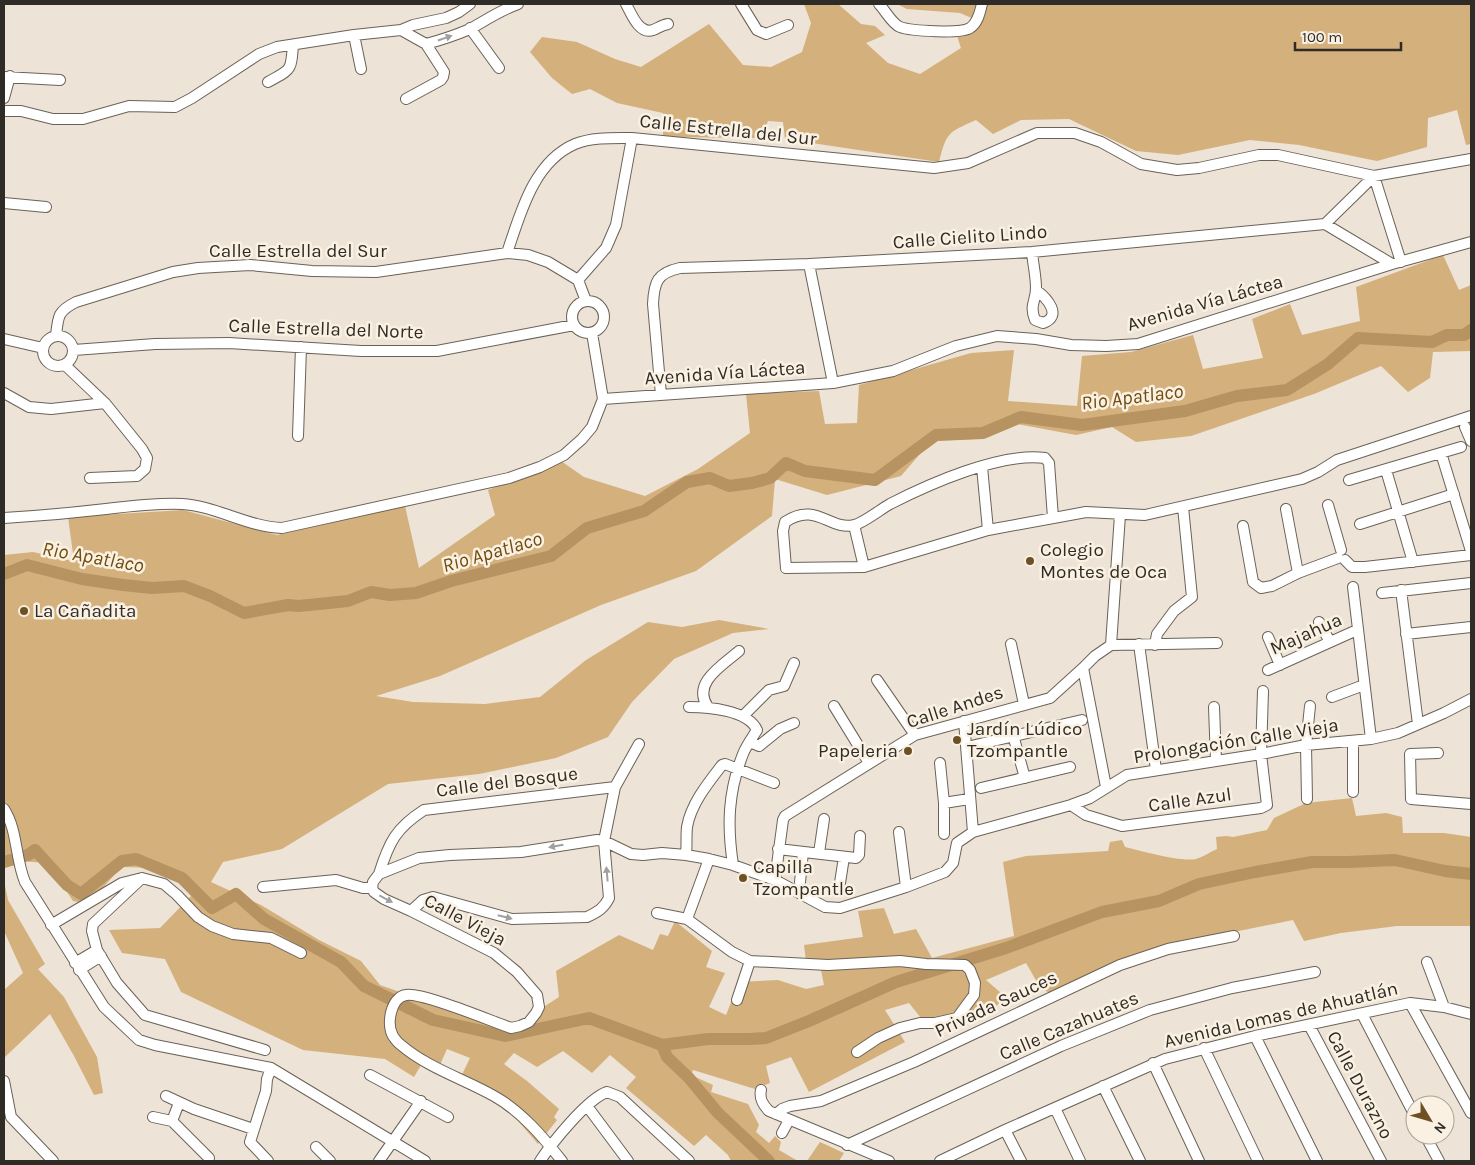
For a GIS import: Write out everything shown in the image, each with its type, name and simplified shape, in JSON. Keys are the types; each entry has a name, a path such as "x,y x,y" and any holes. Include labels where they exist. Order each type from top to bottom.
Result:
{"street":[{"path":"4,111 21,111 53,119 83,119 129,106 175,107 192,98 258,54 277,47 400,30 413,25 446,18 470,4"},
{"path":"426,44 470,28 518,4"},
{"path":"626,4 640,28 646,31 651,31 668,24"},
{"path":"740,4 757,30 766,34 788,25"},
{"path":"879,4 898,26 910,29 962,31 970,28 977,22 982,4"},
{"path":"470,28 499,68"},
{"path":"400,30 426,44 444,72 440,80 406,99"},
{"path":"354,35 360,70"},
{"path":"268,82 292,66 294,45"},
{"path":"4,98 7,77 60,80"},
{"name":"Calle Estrella del Sur","path":"56,336 58,317 65,308 76,302 173,272 198,268 250,265 312,271 376,272 507,253 521,212 539,174 556,157 575,144 598,139 632,138 934,168 968,163 1037,133 1075,133 1101,142 1141,164 1176,170 1199,168 1259,155 1278,155 1374,176 1471,159"},
{"path":"578,280 606,248 616,225 632,138"},
{"path":"1374,176 1325,224 1396,263"},
{"path":"1374,176 1396,263"},
{"path":"4,204 46,207"},
{"name":"Calle Cielito Lindo","path":"661,395 653,304 654,289 659,278 666,271 680,268 809,264 1032,252 1325,224"},
{"name":"Avenida Vía Láctea","path":"603,399 833,383 892,371 956,346 997,336 1071,345 1106,346 1138,344 1396,263 1471,242"},
{"path":"1032,252 1036,290"},
{"path":"507,253 528,255 548,262 578,280 586,301"},
{"path":"809,264 833,383"},
{"path":"586,301 597,303 604,311 604,322 598,331 592,333 582,332 574,325 572,320 574,310 586,301"},
{"name":"Calle Estrella del Norte","path":"74,350 155,344 220,343 362,351 437,351 574,325"},
{"path":"4,518 150,504 182,504 272,528 282,528 509,478 540,467 564,455 592,427 603,399 592,333"},
{"path":"56,336 61,336 70,341 74,350 72,359 65,365 55,366 44,357 43,348 48,340 56,336"},
{"path":"4,339 43,348"},
{"path":"298,436 301,347"},
{"path":"65,365 105,403 147,458 145,469 138,476 90,478"},
{"path":"4,393 30,407 51,408 105,403"},
{"path":"1054,518 1049,463 1045,458 1036,457 1012,460 947,478 916,491 854,525 841,524 812,514 794,516 785,522 783,531 786,568 864,567 988,530 1054,518 1086,512 1120,515 1145,514 1183,507 1302,479 1337,460 1471,416"},
{"path":"1465,427 1471,441"},
{"path":"1349,480 1461,447"},
{"path":"1442,453 1471,550"},
{"path":"982,467 988,530"},
{"path":"1386,470 1413,562"},
{"path":"1360,524 1454,494"},
{"path":"1328,506 1341,556 1352,567 1471,555"},
{"path":"1155,645 1157,634 1174,610 1192,597 1183,507"},
{"path":"1286,509 1298,573"},
{"path":"1120,515 1110,645 1217,644"},
{"path":"854,525 864,567"},
{"path":"1243,526 1253,582 1256,586 1267,588 1341,556"},
{"path":"1382,593 1471,583"},
{"path":"1353,587 1371,739"},
{"path":"1401,590 1418,724"},
{"path":"1320,622 1330,642"},
{"path":"1406,634 1471,626"},
{"name":"Majahua","path":"1268,670 1357,630"},
{"path":"1268,637 1280,665"},
{"path":"1011,644 1024,704"},
{"path":"1139,644 1156,770"},
{"name":"Calle Andes","path":"775,880 778,850 785,816 915,735 1050,698 1095,656 1110,645"},
{"path":"708,707 704,701 703,690 708,678 739,651"},
{"path":"743,716 769,690 784,686 794,663"},
{"path":"1084,668 1106,787"},
{"path":"877,680 915,735"},
{"path":"1332,697 1364,685"},
{"name":"Calle Azul","path":"1071,805 1086,815 1122,826 1261,808 1267,805 1268,800 1261,754 1263,691"},
{"name":"Prolongación Calle Vieja","path":"604,841 631,854 662,853 709,858 775,880 824,906 830,908 845,907 906,887 949,869 953,863 957,843 973,832 1090,798 1127,775 1306,745 1371,739 1398,733 1444,713 1471,698"},
{"path":"834,706 869,763"},
{"path":"1307,799 1306,745 1310,706"},
{"path":"689,707 708,707 743,716 757,730 743,753 731,795 728,837 733,865"},
{"path":"1214,707 1216,761"},
{"path":"967,747 1082,720"},
{"path":"964,721 973,832"},
{"path":"750,742 759,746 780,729 794,723"},
{"path":"1014,735 1025,778"},
{"path":"1353,741 1353,792"},
{"path":"411,911 422,900 433,897 512,919 587,917 597,913 605,906 608,898 604,841 615,787 638,744"},
{"path":"1438,752 1410,754 1411,799 1471,804"},
{"path":"940,763 944,803 944,834"},
{"path":"686,855 687,828 691,814 705,786 723,764 774,783"},
{"path":"980,788 1070,767"},
{"name":"Calle del Bosque","path":"379,874 395,834 407,821 424,810 615,787"},
{"path":"944,803 970,799"},
{"path":"4,809 11,821 24,882 104,1006 139,1040 155,1045 274,1069 425,1161"},
{"path":"819,853 824,819"},
{"path":"899,832 906,887"},
{"path":"778,850 858,857 860,836"},
{"path":"263,887 336,880 363,888 372,888 373,882 379,874 419,858 521,852 590,840 604,841"},
{"path":"800,882 803,852"},
{"path":"840,883 844,857"},
{"path":"687,919 709,858"},
{"path":"52,925 122,882 142,878 164,884 177,894 198,917 212,926 232,934 271,938 301,953"},
{"path":"142,878 98,917 93,924 92,931 99,953 117,983 145,1015 265,1050"},
{"name":"Calle Vieja","path":"372,888 374,892 384,899 498,956 518,972 535,992 539,1008 529,1022 520,1026 511,1028 410,994 398,998 392,1010 390,1027 393,1037 402,1046 422,1059 496,1096 519,1114 562,1161"},
{"path":"657,913 687,919 732,952 750,961 828,965 888,961 961,965 970,970 974,983 974,995 958,1018 935,1023 920,1023 900,1028 878,1038 857,1052"},
{"name":"Privada Sauces","path":"776,1114 790,1106 821,1101 914,1062 1120,965 1168,949 1234,936"},
{"path":"77,966 99,953"},
{"path":"737,1000 750,961"},
{"path":"1427,962 1444,1007"},
{"name":"Calle Cazahuates","path":"847,1145 1061,1046 1150,1010 1232,988 1315,972"},
{"path":"1410,1003 1471,1113"},
{"name":"Avenida Lomas de Ahuatlán","path":"940,1161 961,1157 1005,1130 1153,1063 1204,1048 1410,1003 1444,1007 1468,1013"},
{"path":"1468,1013 1471,1023"},
{"path":"1362,1014 1405,1097"},
{"name":"Calle Durazno","path":"1309,1025 1381,1161"},
{"path":"1255,1036 1317,1161"},
{"path":"1204,1048 1258,1161"},
{"path":"1153,1063 1199,1161"},
{"path":"268,1161 250,1142 266,1091 267,1079 274,1069"},
{"path":"370,1075 448,1117"},
{"path":"4,1081 11,1117 53,1161"},
{"path":"1103,1086 1140,1161"},
{"path":"761,1090 760,1096 763,1105 776,1114 847,1145 890,1161"},
{"path":"540,1161 550,1146 588,1106 602,1093 607,1092 620,1097 686,1160"},
{"path":"166,1096 194,1110 253,1129"},
{"path":"378,1161 421,1101"},
{"path":"172,1121 179,1102"},
{"path":"588,1106 628,1161"},
{"path":"1055,1108 1080,1161"},
{"path":"154,1117 172,1121 209,1158"},
{"path":"782,1134 789,1120"},
{"path":"1005,1130 1021,1161"},
{"path":"1430,1145 1439,1161"},
{"path":"316,1147 330,1161"}],"shaded area":[{"path":"804,4 838,4 861,24 875,26 885,35 866,43 888,63 920,74 961,48 957,36 974,19 960,13 907,9 897,4 1471,4 1471,144 1466,145 1457,110 1428,118 1427,147 1377,161 1299,145 1250,140 1178,155 1136,151 1069,119 1021,120 993,134 976,120 959,128 950,135 944,145 939,162 785,139 783,122 768,121 761,138 663,137 663,113 617,103 590,89 572,94 552,78 530,52 542,37 577,42 615,59 641,67 709,24 743,65 771,67 802,52 811,23"},
{"path":"1443,255 1459,290 1471,285 1471,351 1433,352 1430,378 1408,392 1381,366 1314,394 1191,436 1136,442 1112,427 1076,435 1017,424 975,439 931,441 901,476 827,495 775,479 772,516 696,571 601,605 440,676 376,696 413,702 485,704 540,697 586,660 648,622 682,627 719,620 769,629 733,633 674,659 632,702 608,737 556,758 479,774 388,784 282,849 223,862 211,882 261,905 319,940 361,961 380,985 508,1030 559,997 556,971 619,935 653,950 660,934 668,936 675,921 712,951 706,967 725,973 709,1007 726,1015 739,982 778,980 806,989 824,985 821,970 807,969 804,945 863,937 858,911 884,908 894,934 916,929 932,958 1014,936 1003,862 1026,856 1108,851 1110,842 1122,840 1125,847 1171,858 1196,859 1217,849 1216,837 1233,837 1267,830 1274,818 1306,803 1352,798 1356,816 1386,813 1402,817 1403,833 1444,833 1471,837 1471,926 1397,926 1341,933 1304,941 1293,920 1204,938 1055,994 1041,987 1026,963 986,980 1008,999 960,1026 952,1017 921,1018 909,1003 885,1010 905,1042 809,1092 791,1057 766,1066 770,1083 755,1089 693,1070 691,1075 713,1085 711,1092 748,1104 759,1125 756,1132 769,1143 775,1136 781,1142 779,1150 798,1161 731,1161 728,1155 706,1135 694,1146 626,1088 636,1077 610,1055 592,1073 563,1051 537,1067 514,1053 504,1064 559,1109 554,1117 557,1120 538,1144 504,1105 459,1081 470,1058 447,1049 439,1067 424,1060 414,1077 385,1059 303,1050 181,992 165,959 122,953 109,930 160,928 191,896 164,868 121,867 89,904 73,901 48,863 4,860 4,555 33,552 74,561 68,517 183,510 277,535 405,506 419,568 495,515 488,490 561,461 584,477 645,496 698,469 750,433 746,394 819,391 825,424 857,423 859,385 971,353 1014,350 1008,401 1077,406 1082,356 1131,352 1193,335 1203,369 1263,358 1252,319 1290,304 1302,335 1360,321 1356,287"},
{"path":"4,881 8,900 45,964 38,969 64,997 97,1057 103,1093 94,1095 50,1014 4,1058 4,990 23,973 4,931"},
{"path":"820,1142 844,1153 839,1161 807,1161"}],"waterway":[{"name":"Rio Apatlaco","path":"4,574 27,565 82,579 123,585 152,588 184,586 210,596 244,613 288,605 299,606 348,601 371,592 390,595 416,593 451,581 551,556 587,528 644,511 687,482 710,478 729,486 752,483 770,478 786,463 805,471 875,480 936,435 983,433 1021,417 1082,425 1185,411 1237,396 1287,390 1328,364 1358,338 1432,342 1447,335 1464,335 1471,330"},
{"path":"4,862 28,855 35,850 67,885 81,894 122,861 136,859 182,878 212,908 236,894 264,919 341,962 364,986 433,1020 505,1036 589,1018 662,1045"},
{"path":"769,1161 718,1113 689,1078 667,1057 662,1045 708,1039 766,1038 896,982 1006,948 1102,912 1159,901 1199,884 1255,872 1312,862 1395,860 1445,871 1471,874"}],"place":[{"name":"Colegio Montes de Oca","path":"1030,561"},
{"name":"La Cañadita","path":"24,611"},
{"name":"Jardín Lúdico Tzompantle","path":"957,740"},
{"name":"Papeleria","path":"908,751"},
{"name":"Capilla Tzompantle","path":"743,878"}]}
